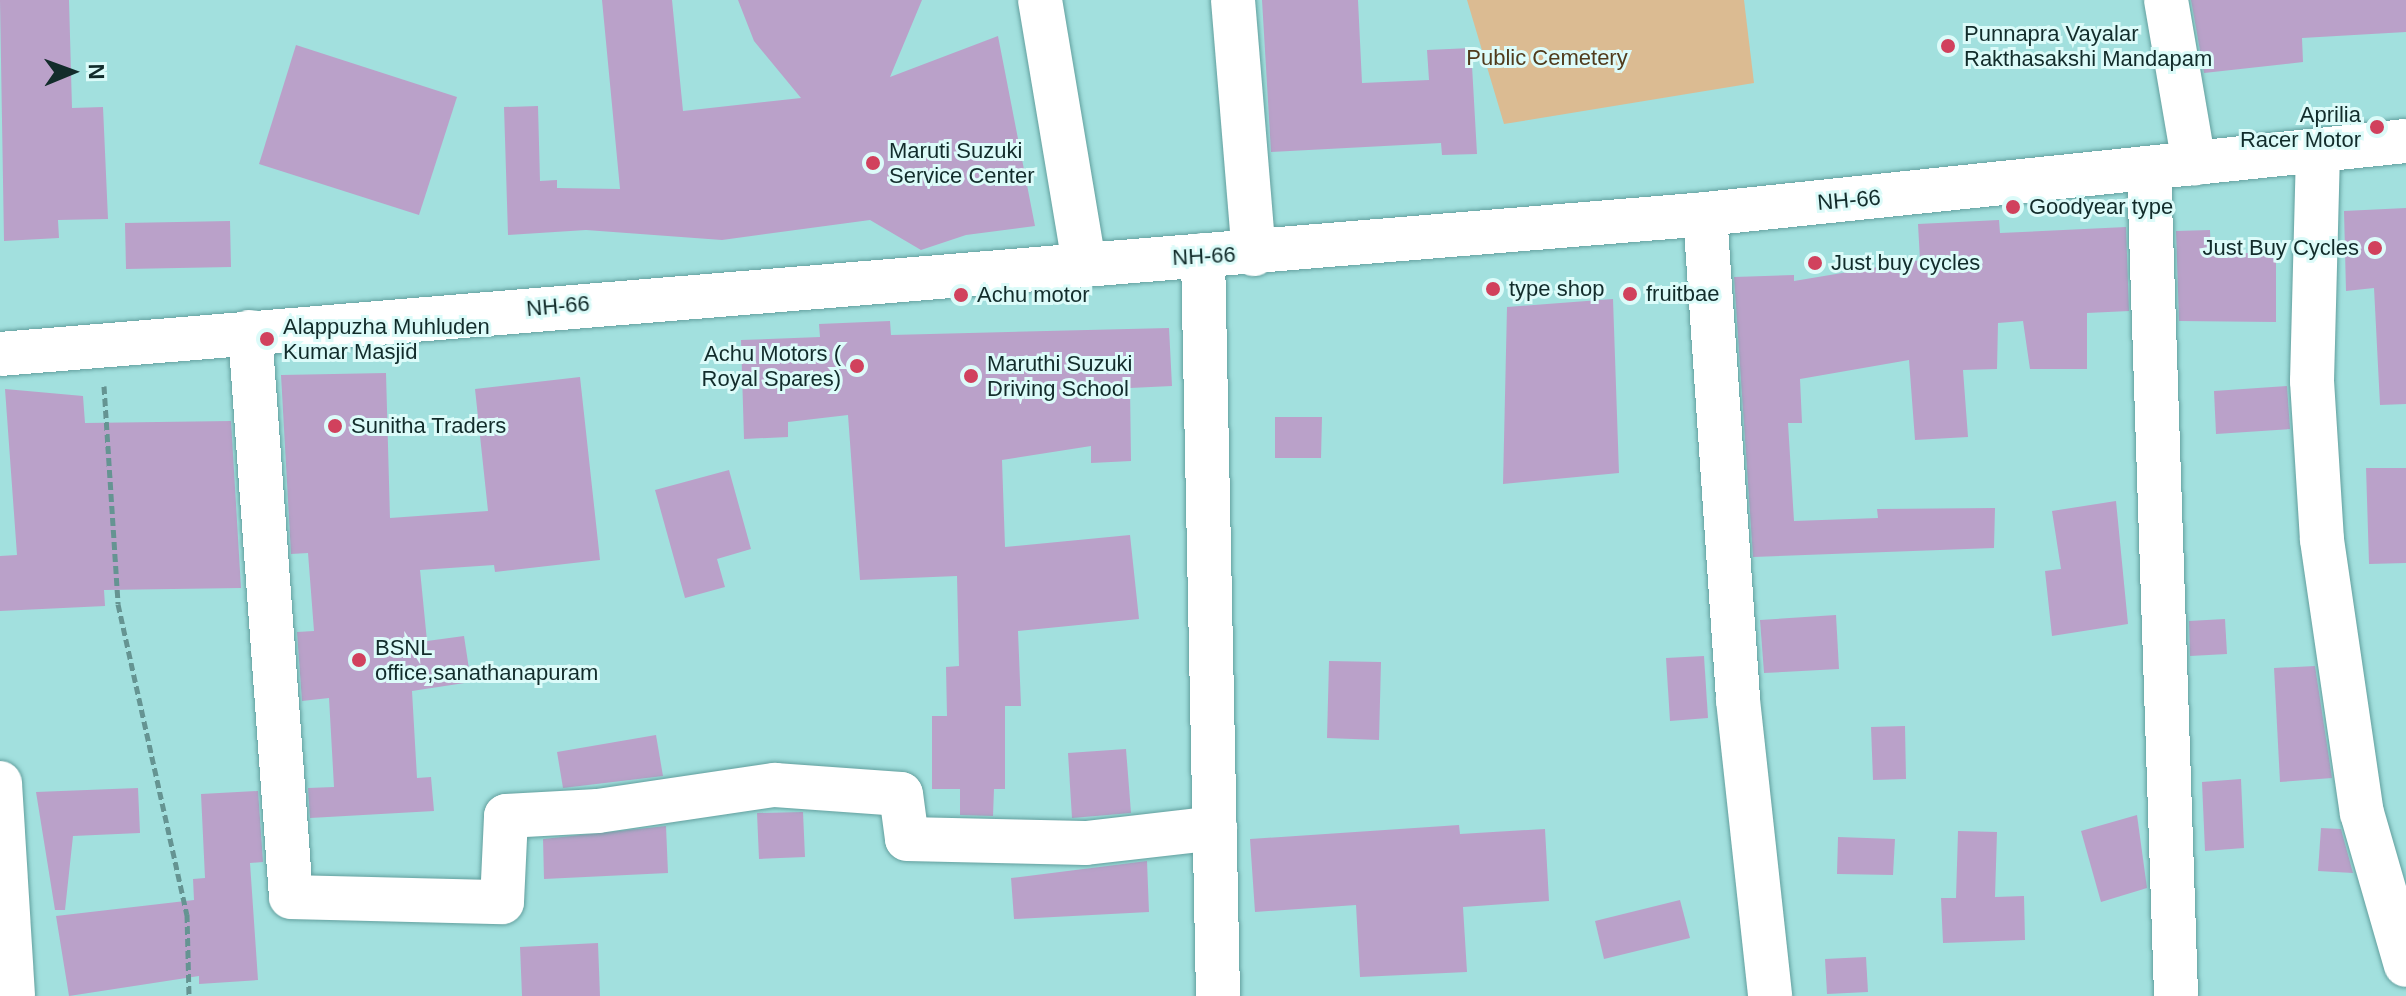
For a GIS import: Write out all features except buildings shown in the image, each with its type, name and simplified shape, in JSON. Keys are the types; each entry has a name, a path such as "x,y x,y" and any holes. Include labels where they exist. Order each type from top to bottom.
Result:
{"street":[{"path":"1040,0 1084,264"},
{"path":"1233,0 1254,254"},
{"path":"2166,0 2194,164"},
{"name":"NH-66","path":"0,354 1084,264 1254,254 2149,172 2194,164 2406,141"},
{"path":"2318,152 2312,381 2325,570 2362,813 2406,965"},
{"path":"2149,172 2176,996"},
{"path":"1705,214 1738,700 1770,996"},
{"path":"1203,255 1218,996"},
{"path":"250,332 291,897 502,902 506,816 598,811 775,785 901,794 907,839 1086,843 1215,828"},
{"path":"0,783 13,996"}],"path":[{"path":"102,345 118,604 187,914 189,996"}],"green space":[{"name":"Public Cemetery","path":"1467,0 1744,0 1754,83 1504,124"}],"place":[{"name":"Punnapra Vayalar Rakthasakshi Mandapam","path":"1948,46"},
{"name":"Aprilia Racer Motor","path":"2377,127"},
{"name":"Maruti Suzuki Service Center","path":"873,163"},
{"name":"Goodyear type","path":"2013,207"},
{"name":"Just Buy Cycles","path":"2375,248"},
{"name":"Just buy cycles","path":"1815,263"},
{"name":"type shop","path":"1493,289"},
{"name":"fruitbae","path":"1630,294"},
{"name":"Achu motor","path":"961,295"},
{"name":"Alappuzha Muhluden Kumar Masjid","path":"267,339"},
{"name":"Achu Motors ( Royal Spares)","path":"857,366"},
{"name":"Maruthi Suzuki Driving School","path":"971,376"},
{"name":"Sunitha Traders","path":"335,426"},
{"name":"BSNL office,sanathanapuram","path":"359,660"}]}
